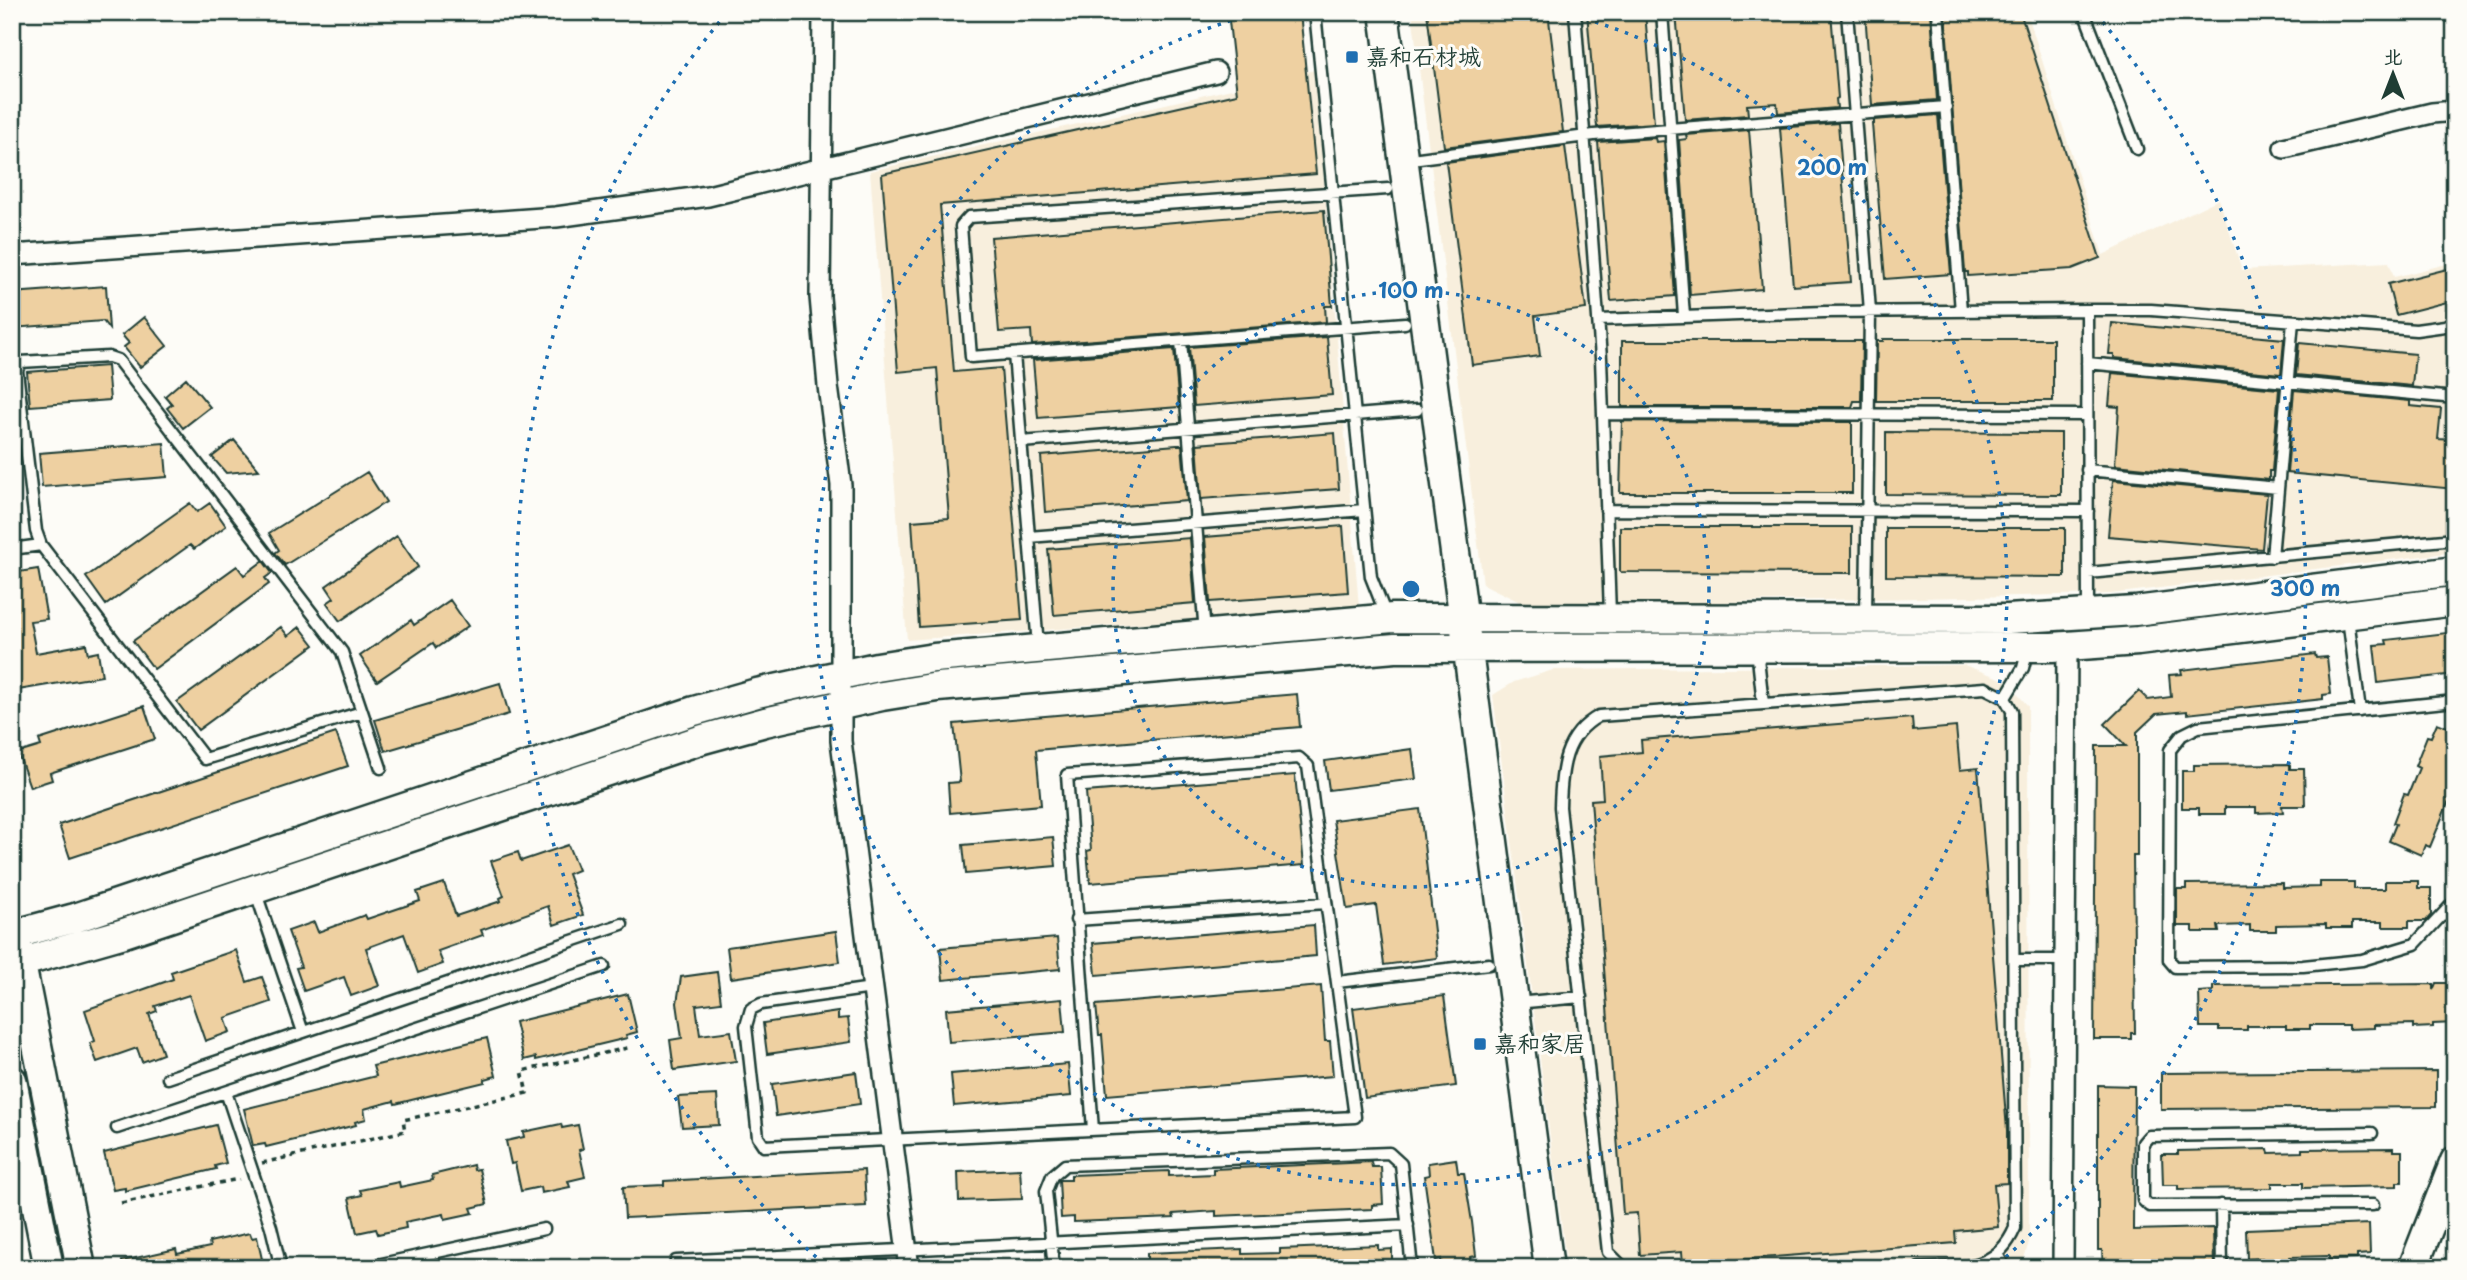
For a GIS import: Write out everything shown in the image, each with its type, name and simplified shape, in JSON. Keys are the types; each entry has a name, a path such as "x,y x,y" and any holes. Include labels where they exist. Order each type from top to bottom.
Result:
{"street":[{"path":"823,12 820,297 828,386 838,452 842,512 841,741 908,1259"},
{"path":"1365,12 1417,410 1454,618"},
{"path":"1384,12 1404,160 1454,618 1514,1003 1549,1268"},
{"path":"12,255 569,216 708,196 1216,72"},
{"path":"2284,148 2432,113 2455,111"},
{"path":"81,1268 16,964 13,929 88,914 694,711 840,674 934,658 1388,619 2008,619 2088,616 2455,571"},
{"path":"16,964 84,946 703,739 840,704 951,686 1395,648 2067,646 2138,641 2455,601"},
{"path":"2063,1268 2067,646"},
{"path":"1458,648 1489,964 1530,1268"},
{"path":"12,1080 49,1268"},
{"path":"2413,1268 2455,1161"}],"lane":[{"path":"1315,12 1371,577 1388,619"},
{"path":"1575,12 1598,320 1610,618"},
{"path":"1662,12 1684,316"},
{"path":"1847,12 1870,311 1866,619"},
{"path":"1938,12 1961,311"},
{"path":"2084,12 2137,149"},
{"path":"1404,160 1583,136 1946,107"},
{"path":"1388,189 969,217 961,226 971,357 1405,323"},
{"path":"2087,310 2088,616"},
{"path":"1598,320 1870,311 2151,310 2416,330 2445,326 2455,321"},
{"path":"2272,557 2293,321"},
{"path":"1181,341 1205,634"},
{"path":"1014,354 1038,649"},
{"path":"362,712 205,759 41,545 36,530 17,371 20,362 109,357 118,360 342,652 362,712 380,768"},
{"path":"2087,363 2455,398"},
{"path":"1021,442 1417,410"},
{"path":"1603,414 2087,415"},
{"path":"2087,470 2278,488"},
{"path":"1029,537 1364,510"},
{"path":"1606,510 2088,511"},
{"path":"2088,573 2455,539"},
{"path":"12,549 41,545"},
{"path":"2347,614 2360,711"},
{"path":"1757,648 1763,704"},
{"path":"2005,698 2023,668 2028,648"},
{"path":"1623,1267 1608,1251 1560,807 1561,782 1573,738 1588,722 1599,716 1978,688 1993,690 2005,698 2012,711 2015,1228 2005,1247 1978,1265 1920,1268"},
{"path":"2455,701 2197,727 2182,735 2170,750 2169,960 2175,967 2303,966 2362,960 2415,944 2455,901"},
{"path":"872,988 761,1004 751,1009 746,1026 758,1137 764,1146 892,1140 1355,1117 1308,766 1299,758 1067,775 1093,1130"},
{"path":"254,890 303,1032"},
{"path":"1076,920 1326,903"},
{"path":"168,1078 622,923"},
{"path":"2014,960 2065,960"},
{"path":"1337,982 1489,964"},
{"path":"117,1128 604,967"},
{"path":"1514,1003 1581,996"},
{"path":"226,1092 271,1227 281,1268"},
{"path":"2372,1133 2149,1136 2143,1143 2143,1200 2149,1206 2373,1205"},
{"path":"1054,1268 1046,1191 1052,1176 1065,1165 1390,1153 1401,1164 1412,1268"},
{"path":"2221,1205 2222,1268"},
{"path":"674,1268 676,1261 799,1256 908,1259 1052,1244 1408,1225"},
{"path":"363,1268 544,1229"},
{"path":"1997,1254 2006,1268"},
{"path":"799,1256 801,1268"}],"path":[{"path":"121,1203 405,1131 403,1120 527,1093 522,1071 632,1047"}],"shaded area":[{"path":"1412,12 2027,12 2103,255 2219,199 2242,270 2389,262 2394,277 2455,262 2455,552 2111,594 1528,606 1483,584"},
{"path":"1315,70 1359,607 907,640 870,171"},
{"path":"1964,665 2005,680 2028,706 2029,1242 2023,1262 2019,1268 1567,1268 1493,695 1514,682 1553,670"}],"building":[{"path":"1228,12 1300,12 1316,174 940,205 954,372 1001,368 1022,620 919,627 912,521 949,518 937,368 898,372 882,174 1237,94"},
{"path":"1427,12 1548,12 1563,132 1444,147"},
{"path":"1587,12 1645,12 1654,123 1597,127"},
{"path":"1676,12 1831,12 1837,108 1778,113 1777,103 1747,105 1748,115 1685,120"},
{"path":"1865,12 1931,12 1937,100 1872,105"},
{"path":"1945,12 2020,12 2100,258 2072,269 1968,276 1968,272 1965,272"},
{"path":"1938,115 1951,274 1885,279 1872,124 1874,120"},
{"path":"1838,123 1851,282 1793,286 1780,128"},
{"path":"1749,130 1762,289 1690,295 1679,140 1687,139 1686,135"},
{"path":"1655,138 1656,142 1664,141 1675,296 1611,301 1598,142"},
{"path":"1565,146 1586,309 1535,316 1540,356 1472,365 1446,162"},
{"path":"1324,210 1332,306 1325,306 1326,322 1032,345 1031,330 999,332 991,237"},
{"path":"2455,267 2455,300 2396,315 2388,284"},
{"path":"106,286 109,329 103,321 12,328 12,293"},
{"path":"144,317 167,346 140,367 124,347 129,343 122,335"},
{"path":"2112,323 2284,339 2281,374 2114,358 2114,354 2109,354"},
{"path":"1327,337 1332,395 1194,406 1189,347"},
{"path":"2053,339 2053,401 1876,401 1877,341"},
{"path":"1622,341 1862,341 1861,401 1854,401 1852,407 1622,407"},
{"path":"2299,343 2415,354 2412,386 2296,375"},
{"path":"1174,349 1179,407 1038,418 1033,360"},
{"path":"107,366 110,400 30,406 27,372"},
{"path":"2112,373 2279,389 2269,480 2115,465 2119,407 2109,406"},
{"path":"186,378 210,407 183,428 167,408 172,404 165,396"},
{"path":"2294,390 2410,401 2410,406 2441,409 2438,439 2455,440 2455,489 2287,473"},
{"path":"1622,421 1852,422 1852,493 1620,493"},
{"path":"1886,432 2061,433 2061,495 1886,494"},
{"path":"1335,433 1339,489 1201,499 1197,444"},
{"path":"234,440 259,470 226,473 212,457"},
{"path":"164,443 167,477 42,487 39,453"},
{"path":"1182,445 1187,501 1045,512 1041,456"},
{"path":"367,472 386,502 285,565 275,553 279,550 269,533"},
{"path":"2113,480 2267,494 2262,549 2108,536"},
{"path":"190,503 197,512 210,503 226,526 194,549 190,545 106,605 86,577"},
{"path":"1343,526 1348,592 1210,602 1205,537"},
{"path":"1620,527 1852,527 1852,573 1620,572"},
{"path":"1886,528 2065,528 2065,577 1886,576"},
{"path":"397,536 418,567 340,621 327,603 334,598 326,586"},
{"path":"1190,538 1195,603 1054,615 1048,549"},
{"path":"263,561 272,573 265,578 269,584 154,669 133,641 237,566 244,575"},
{"path":"38,569 47,619 30,621 36,653 86,644 88,654 98,652 102,676 12,691 12,573"},
{"path":"450,600 468,626 436,648 433,643 377,681 360,656 411,620 414,625"},
{"path":"281,627 288,636 300,627 314,645 198,730 177,702"},
{"path":"2455,632 2455,674 2378,683 2374,645 2387,644 2386,640"},
{"path":"2315,654 2316,658 2327,657 2331,694 2323,695 2323,699 2187,714 2187,711 2156,714 2137,732 2137,856 2133,856 2135,1033 2131,1033 2131,1039 2094,1039 2096,746 2126,746 2105,724 2139,691 2148,700 2171,697 2169,675 2182,674 2181,670"},
{"path":"500,683 509,714 385,751 375,720"},
{"path":"1297,694 1300,727 1036,750 1041,805 950,813 948,783 960,782 954,724"},
{"path":"144,706 155,739 50,773 52,780 30,787 18,753 41,746 39,740"},
{"path":"1912,718 1913,731 1956,727 1960,770 1978,768 2007,1130 2007,1183 1994,1184 1998,1227 1955,1231 1956,1243 1683,1264 1682,1252 1640,1255 1637,1213 1623,1214 1591,800 1603,799 1600,756 1642,752 1641,740"},
{"path":"2437,723 2455,730 2455,786 2430,847 2425,845 2421,855 2389,841 2404,794 2408,795 2419,768 2415,766 2427,736 2431,737"},
{"path":"336,733 348,766 70,858 59,825"},
{"path":"1412,749 1416,779 1329,790 1325,761"},
{"path":"2290,764 2290,769 2304,769 2305,806 2282,806 2283,812 2256,813 2256,807 2225,807 2225,814 2199,814 2199,808 2182,808 2182,771 2194,771 2194,765"},
{"path":"1295,775 1304,865 1090,883 1087,851 1091,850 1086,792"},
{"path":"1420,809 1437,958 1384,965 1376,905 1347,909 1333,820"},
{"path":"1053,837 1056,866 966,874 963,845"},
{"path":"568,845 578,870 568,874 583,915 554,925 548,906 481,930 483,935 438,951 443,964 418,973 404,934 366,948 379,986 351,996 344,977 304,991 296,968 301,967 288,931 314,922 318,932 365,915 367,919 420,901 417,892 444,883 456,916 501,901 500,898 504,896 491,861 518,852 521,861"},
{"path":"2385,881 2418,881 2418,888 2431,888 2431,915 2426,921 2409,921 2409,927 2383,927 2383,922 2352,922 2352,928 2326,928 2326,924 2276,925 2276,931 2250,931 2250,925 2218,926 2219,932 2193,932 2193,926 2177,926 2177,889 2187,889 2187,884 2283,883 2283,888 2320,887 2320,882 2354,882 2354,889 2385,889"},
{"path":"1314,925 1316,956 1096,975 1093,943"},
{"path":"836,931 840,962 731,978 727,947"},
{"path":"1057,938 1060,969 943,980 940,948"},
{"path":"236,950 247,982 262,977 271,1002 225,1018 230,1032 205,1041 189,995 155,1006 157,1011 149,1014 163,1054 142,1062 137,1048 97,1062 90,1043 95,1041 85,1010 173,979 171,972"},
{"path":"717,972 721,1002 696,1005 700,1035 731,1031 736,1061 674,1070 670,1040 682,1038 677,1003 681,977"},
{"path":"2436,983 2454,983 2455,1023 2413,1028 2413,1024 2348,1029 2348,1025 2310,1025 2310,1029 2247,1026 2247,1030 2200,1027 2199,992 2213,991 2213,986 2433,984 2433,990"},
{"path":"1321,986 1325,1041 1330,1041 1333,1076 1107,1095 1102,1035 1099,1035 1096,1005"},
{"path":"628,994 637,1032 626,1035 627,1038 536,1060 536,1057 524,1060 515,1022"},
{"path":"1444,996 1456,1086 1365,1098 1353,1008"},
{"path":"1062,999 1065,1032 949,1042 946,1009"},
{"path":"838,1012 838,1019 848,1018 851,1042 767,1054 763,1023"},
{"path":"487,1038 496,1076 485,1079 485,1082 364,1109 366,1119 355,1122 356,1125 266,1147 265,1144 253,1146 244,1109 376,1076 373,1066"},
{"path":"1068,1064 1071,1096 954,1106 951,1074"},
{"path":"2436,1071 2436,1107 2161,1109 2161,1073"},
{"path":"856,1072 860,1104 776,1116 772,1084"},
{"path":"2098,1085 2134,1086 2133,1230 2213,1228 2214,1265 2103,1268 2102,1250 2098,1250"},
{"path":"717,1095 719,1125 682,1127 678,1097"},
{"path":"561,1124 562,1128 578,1125 583,1149 579,1150 585,1177 568,1181 570,1187 541,1193 540,1187 521,1191 515,1163 511,1164 506,1141 524,1137 523,1132"},
{"path":"216,1125 226,1163 215,1166 216,1169 125,1191 125,1188 113,1190 104,1153"},
{"path":"2393,1148 2393,1151 2402,1151 2402,1182 2397,1182 2397,1186 2303,1188 2303,1183 2272,1183 2272,1188 2178,1189 2178,1185 2163,1185 2162,1154 2178,1154 2178,1151 2268,1149 2269,1153 2302,1152 2302,1149"},
{"path":"1456,1159 1458,1173 1464,1173 1472,1222 1476,1256 1470,1257 1471,1268 1442,1268 1441,1259 1436,1260 1424,1176 1429,1175 1428,1163"},
{"path":"1371,1162 1372,1167 1381,1167 1383,1204 1372,1205 1372,1209 1216,1216 1216,1211 1173,1214 1174,1218 1074,1222 1074,1217 1061,1218 1059,1180 1071,1180 1071,1175 1169,1171 1169,1176 1213,1174 1213,1169"},
{"path":"473,1165 474,1170 479,1169 487,1204 471,1208 473,1213 445,1219 444,1214 405,1222 406,1228 378,1234 376,1229 357,1233 349,1198 362,1195 360,1190 399,1182 400,1187 433,1180 432,1175"},
{"path":"1020,1169 1022,1199 959,1201 958,1172"},
{"path":"864,1170 866,1206 625,1218 623,1187 664,1185 664,1181"},
{"path":"2369,1224 2370,1254 2357,1255 2357,1259 2329,1260 2329,1256 2290,1257 2290,1262 2262,1263 2262,1258 2247,1259 2246,1229"},
{"path":"250,1233 252,1238 257,1237 264,1268 123,1268 122,1261 176,1249 177,1254 210,1247 209,1242"},
{"path":"1378,1245 1378,1250 1392,1249 1392,1268 1147,1268 1147,1253 1242,1249 1242,1254 1280,1253 1280,1249"}],"place":[{"name":"嘉和石材城","path":"1352,57"},
{"name":"嘉和家居","path":"1480,1044"}]}
